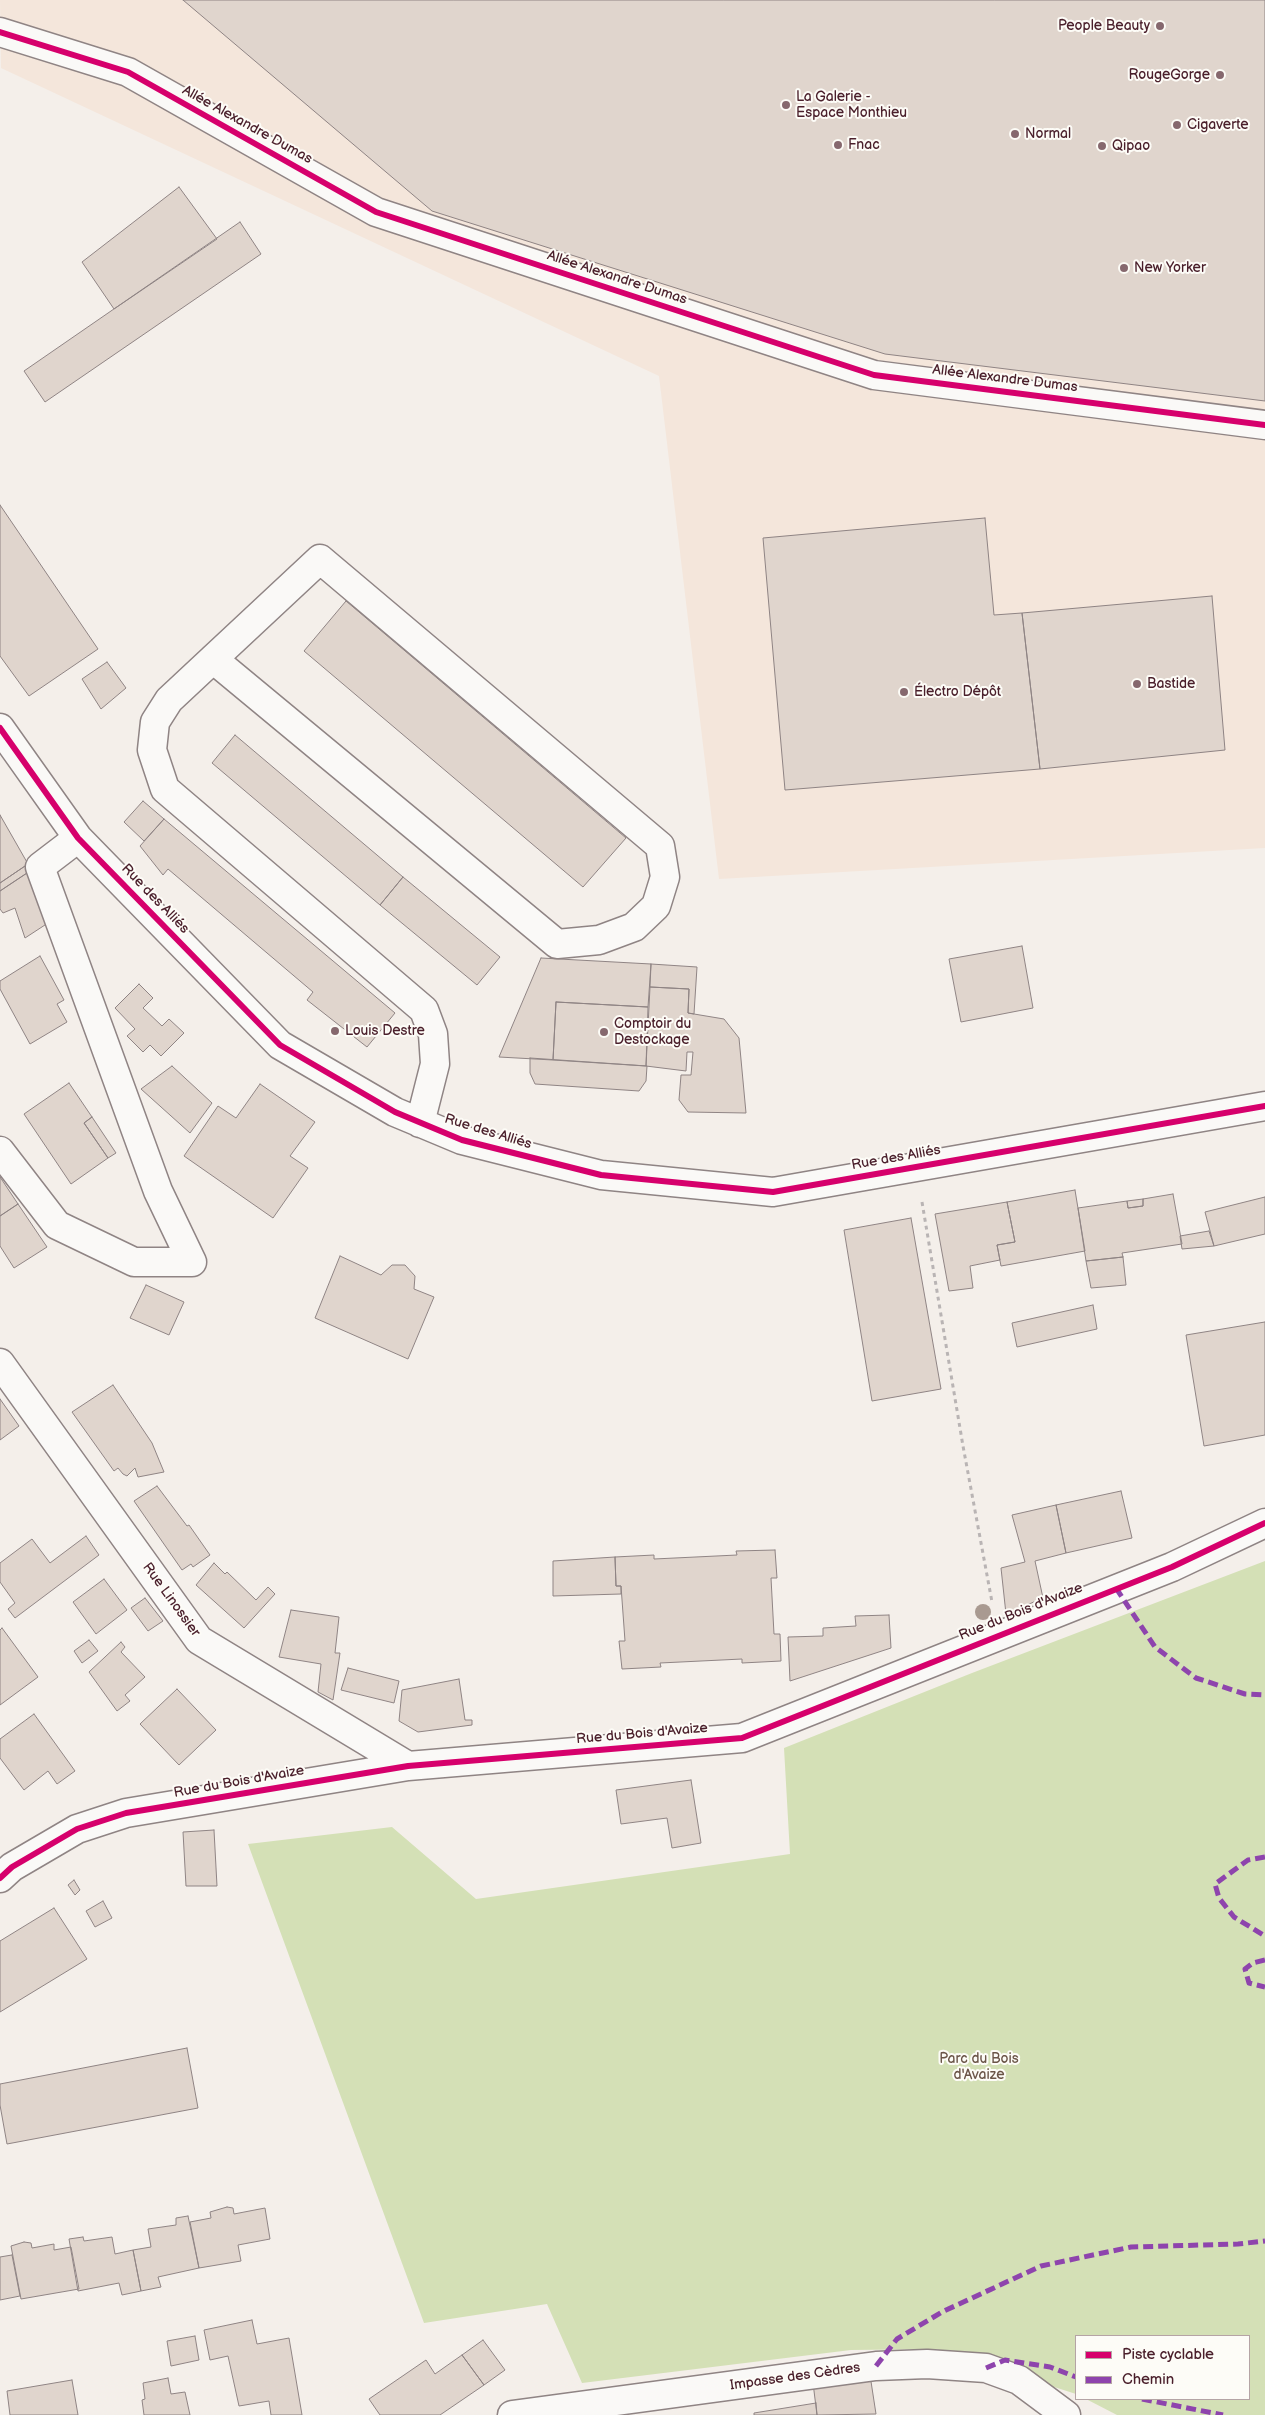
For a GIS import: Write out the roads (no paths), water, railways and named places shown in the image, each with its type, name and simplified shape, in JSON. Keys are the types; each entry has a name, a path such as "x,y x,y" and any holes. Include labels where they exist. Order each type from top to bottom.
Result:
{"street":[{"name":"Allée Alexandre Dumas","path":"0,32 128,72 376,212 874,375 1265,425"},
{"path":"213,659 557,944 599,940 634,927 656,906 666,878 660,846 320,559 169,700 155,722 152,750 165,789 424,1010 433,1034 435,1064 420,1122"},
{"name":"Rue des Alliés","path":"0,728 78,838 280,1045 396,1112 462,1140 601,1175 773,1192 1265,1106"},
{"path":"0,1151 57,1224 134,1262 192,1262 158,1191 40,867 78,838"},
{"name":"Rue Linossier","path":"0,1363 199,1640 408,1766"},
{"name":"Rue du Bois d'Avaize","path":"0,1878 12,1867 77,1829 126,1813 408,1766 742,1738 999,1634 1172,1567 1265,1523"},
{"name":"Impasse des Cèdres","path":"512,2415 876,2366 927,2364 986,2368 1019,2380 1066,2415"}],"place":[{"name":"People Beauty","path":"1160,26"},
{"name":"RougeGorge","path":"1220,75"},
{"name":"La Galerie - Espace Monthieu","path":"786,105"},
{"name":"Cigaverte","path":"1177,125"},
{"name":"Normal","path":"1015,134"},
{"name":"Fnac","path":"838,145"},
{"name":"Qipao","path":"1102,146"},
{"name":"New Yorker","path":"1124,268"},
{"name":"Bastide","path":"1137,684"},
{"name":"Électro Dépôt","path":"904,692"},
{"name":"Louis Destre","path":"335,1031"},
{"name":"Comptoir du Destockage","path":"604,1032"}],"park label":[{"name":"Parc du Bois d'Avaize","path":"979,2068"}]}
